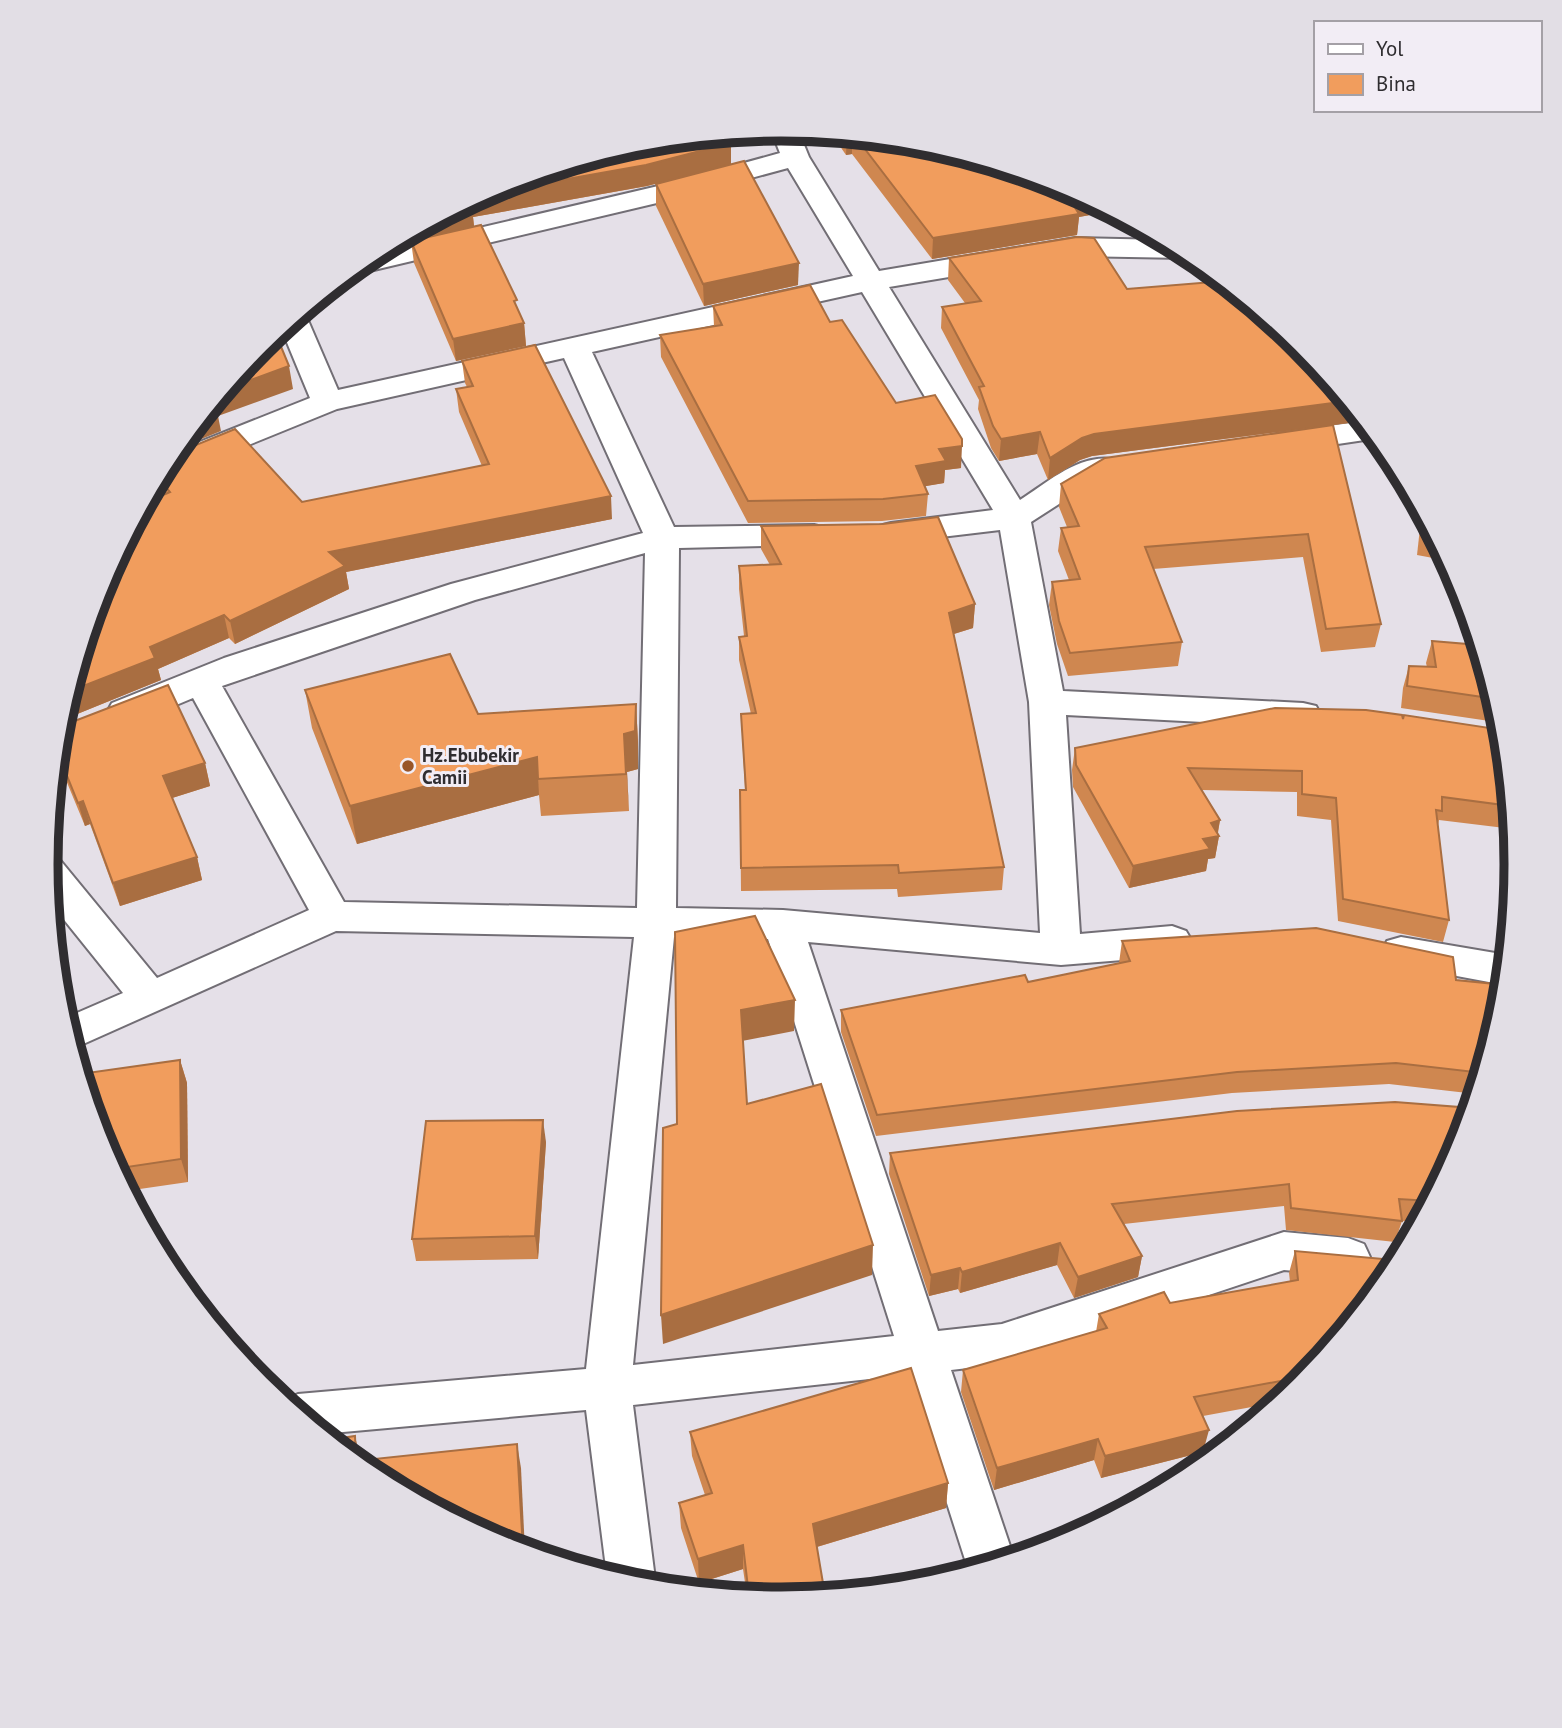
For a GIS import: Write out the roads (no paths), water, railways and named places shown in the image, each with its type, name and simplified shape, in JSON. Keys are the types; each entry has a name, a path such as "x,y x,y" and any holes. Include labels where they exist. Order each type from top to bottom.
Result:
{"street":[{"path":"387,258 678,190 790,143 1014,518 1047,702 1061,950"},
{"path":"180,462 327,402 871,281 1074,247 1160,249"},
{"path":"296,328 327,402"},
{"path":"574,346 662,538 656,920 607,1388 631,1571"},
{"path":"1252,447 1360,432"},
{"path":"94,724 202,681 463,592 662,538 882,534 1014,518 1092,469 1132,463"},
{"path":"202,681 332,916"},
{"path":"1047,702 1333,716"},
{"path":"58,885 149,997"},
{"path":"78,1031 332,916 656,920 783,925 1061,950 1210,938"},
{"path":"783,925 878,1155 922,1352 988,1557"},
{"path":"1371,946 1496,968"},
{"path":"311,1414 607,1388 1002,1344 1284,1251 1385,1261"}],"place":[{"name":"Hz.Ebubekir Camii","path":"408,766"}]}
